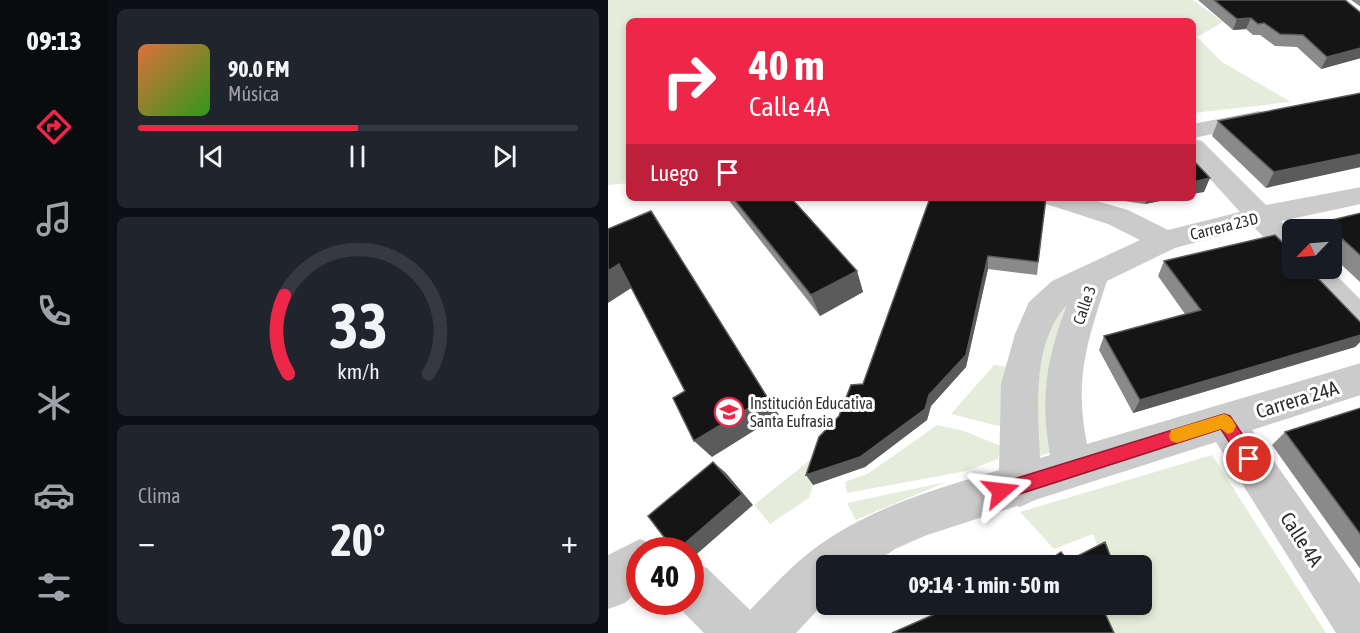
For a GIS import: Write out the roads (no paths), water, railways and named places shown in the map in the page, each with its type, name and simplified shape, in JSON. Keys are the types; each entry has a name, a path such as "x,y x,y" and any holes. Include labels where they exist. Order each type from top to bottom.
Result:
{"street":[{"path":"1196,130 1278,114"},
{"path":"1196,149 1282,240"},
{"name":"Carrera 23D","path":"1094,275 1165,241 1259,216 1361,195"},
{"path":"1065,201 1118,218 1165,241"},
{"name":"Calle 3","path":"1072,468 1064,429 1063,381 1070,348 1094,275"},
{"name":"Calle 3","path":"1020,486 1019,384 1032,334 1041,311 1063,289 1094,275"},
{"path":"1321,279 1361,321"},
{"name":"Carrera 24A","path":"845,555 879,533 924,514 1361,379"},
{"name":"Calle 4A","path":"1224,421 1361,628"},
{"path":"608,586 626,571"},
{"name":"Carrera 24A","path":"762,633 816,578"},
{"path":"704,599 738,633"}],"place":[{"name":"Institución Educativa Santa Eufrasia","path":"729,412"}]}
